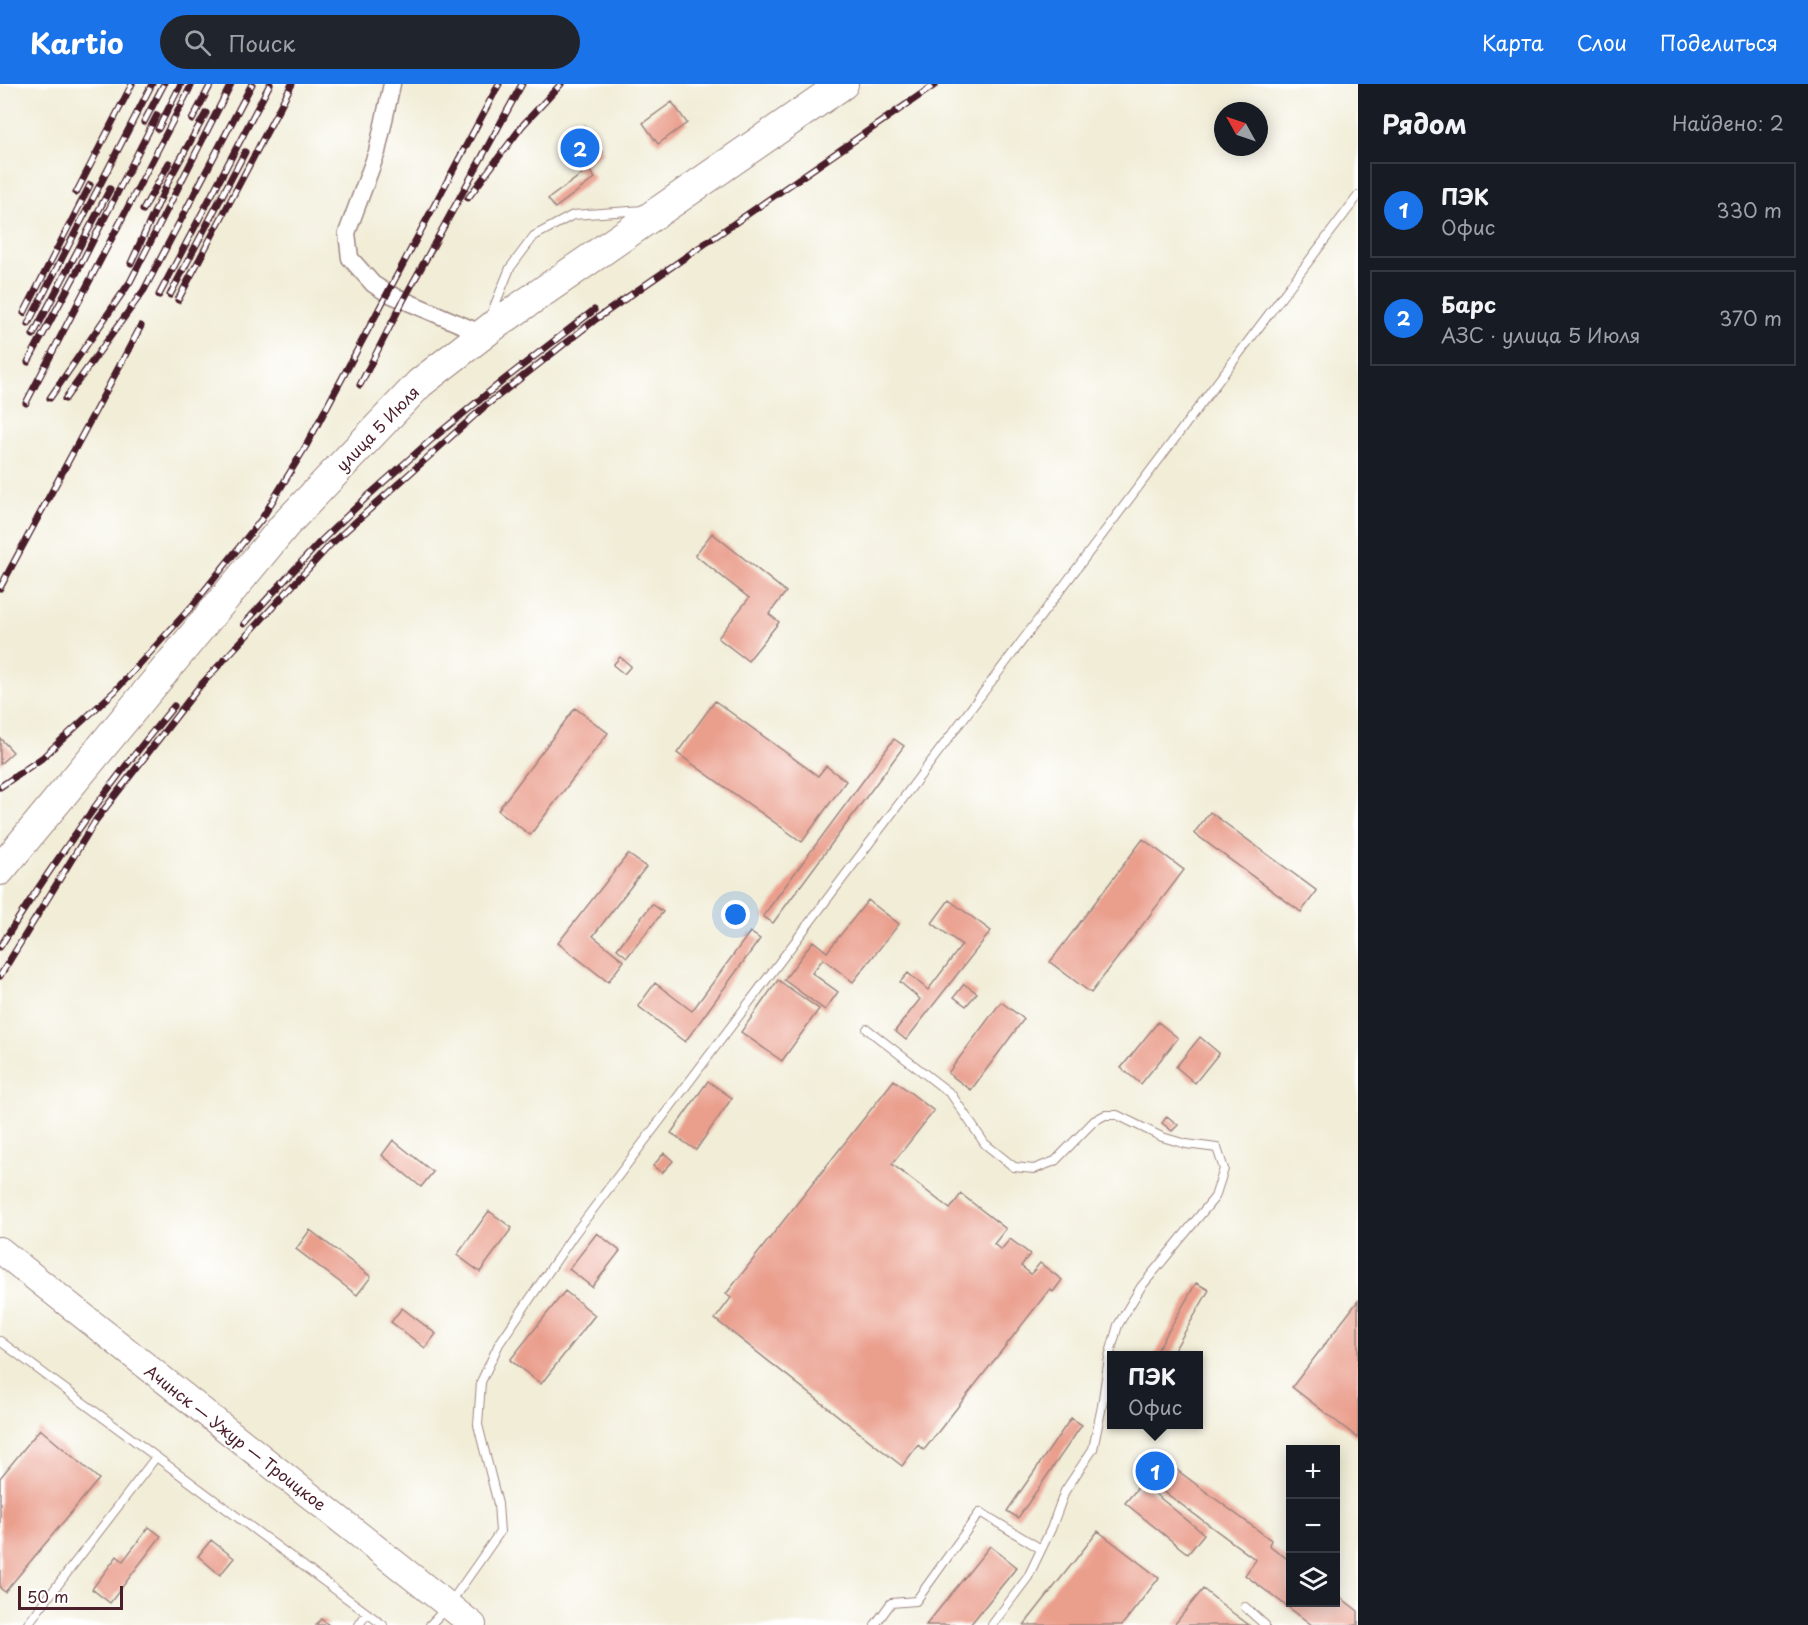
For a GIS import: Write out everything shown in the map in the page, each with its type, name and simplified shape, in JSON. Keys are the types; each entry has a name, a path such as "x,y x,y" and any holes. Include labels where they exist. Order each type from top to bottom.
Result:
{"highway":[{"name":"улица 5 Июля","path":"0,870 285,525 420,384 483,334 843,84"},
{"path":"0,846 43,816"}],"main road":[{"name":"Ачинск — Ужур — Троицкое","path":"0,1250 473,1625"}],"street":[{"path":"392,84 376,152 347,232 350,258 373,284 387,293 483,334"}],"lane":[{"path":"430,1625 448,1606 500,1532 498,1504 478,1425 481,1382 499,1344 575,1233 1358,196"},
{"path":"483,334 510,268 534,236 573,215 662,209"},
{"path":"867,1029 951,1094 985,1144 1014,1167 1034,1169 1055,1161 1094,1121 1105,1115 1117,1114 1162,1137 1186,1144 1217,1148 1224,1168 1215,1197 1141,1287 1118,1325 1112,1351"},
{"path":"0,1341 382,1625"},
{"path":"992,1625 1028,1577 1065,1491 1093,1449 1107,1376"},
{"path":"27,1625 156,1457"},
{"path":"875,1625 891,1603 916,1601 980,1512 1041,1549"},
{"path":"1245,1607 1265,1625"},
{"path":"359,1625 367,1614"}],"building":[{"path":"672,102 687,123 658,144 643,123"},
{"path":"584,126 603,152 585,165 595,178 555,208 548,199 582,174 579,169 577,171 558,145"},
{"path":"712,533 786,592 769,614 779,622 748,661 718,638 749,598 695,555"},
{"path":"620,657 631,666 624,674 613,665"},
{"path":"715,701 818,776 826,766 846,781 802,842 677,753"},
{"path":"575,708 608,733 530,835 498,810"},
{"path":"0,738 13,752 0,764"},
{"path":"894,739 904,746 773,923 763,916"},
{"path":"1210,812 1317,891 1301,912 1194,833"},
{"path":"1143,839 1184,870 1091,993 1050,962"},
{"path":"628,854 646,867 593,936 624,961 608,982 558,943"},
{"path":"868,900 899,924 853,982 823,959 812,973 838,992 825,1010 784,980 813,941 827,952"},
{"path":"949,900 991,931 906,1040 895,1031 920,999 900,982 908,973 928,990 962,945 932,923"},
{"path":"652,904 663,912 627,957 617,949"},
{"path":"750,932 760,939 685,1042 638,1006 655,983 692,1011"},
{"path":"778,980 819,1009 782,1061 741,1032"},
{"path":"964,984 977,993 966,1006 954,997"},
{"path":"1001,1002 1024,1019 971,1090 948,1073"},
{"path":"1158,1022 1178,1038 1141,1084 1121,1068"},
{"path":"1200,1037 1219,1053 1195,1083 1176,1067"},
{"path":"894,1080 934,1111 892,1164 950,1209 961,1194 1006,1229 994,1244 1001,1250 1010,1239 1030,1254 1021,1266 1031,1274 1040,1263 1062,1280 1053,1292 1050,1289 924,1450 918,1445 902,1466 715,1319 731,1298 726,1294"},
{"path":"708,1081 732,1098 696,1150 671,1133"},
{"path":"1167,1116 1178,1125 1172,1131 1162,1123"},
{"path":"393,1140 433,1172 421,1187 382,1155"},
{"path":"664,1153 673,1161 662,1173 653,1166"},
{"path":"489,1211 512,1228 480,1272 457,1255"},
{"path":"310,1230 371,1277 357,1295 296,1249"},
{"path":"597,1233 620,1251 592,1287 569,1269"},
{"path":"1196,1283 1209,1290 1174,1351 1157,1351"},
{"path":"565,1291 595,1315 541,1384 510,1360"},
{"path":"1358,1301 1358,1438 1292,1387"},
{"path":"402,1308 436,1334 425,1348 391,1322"},
{"path":"1071,1418 1082,1425 1018,1518 1007,1511"},
{"path":"40,1429 99,1479 5,1592 0,1588 0,1478"},
{"path":"1154,1453 1271,1540 1269,1545 1286,1558 1286,1606 1245,1575 1256,1560 1139,1473"},
{"path":"1142,1483 1204,1534 1188,1554 1125,1503"},
{"path":"149,1527 161,1536 110,1603 92,1589 117,1556 123,1561"},
{"path":"1098,1531 1159,1578 1122,1625 1024,1625"},
{"path":"211,1540 234,1558 220,1575 198,1556"},
{"path":"990,1546 1017,1567 970,1625 926,1625"},
{"path":"1203,1589 1233,1613 1249,1625 1174,1625"},
{"path":"1340,1597 1358,1611 1358,1625 1312,1625 1288,1607 1340,1607"},
{"path":"321,1619 329,1625 316,1625"}],"railway":[{"path":"76,193 132,84"},
{"path":"28,324 152,84"},
{"path":"144,122 164,84"},
{"path":"158,129 181,84"},
{"path":"26,403 192,84"},
{"path":"192,120 211,84"},
{"path":"50,398 130,282 231,84"},
{"path":"65,399 144,290 252,84"},
{"path":"159,295 270,84"},
{"path":"178,300 292,84"},
{"path":"0,787 42,758 115,691 193,605 261,520 306,446 499,84"},
{"path":"360,385 404,299 522,84"},
{"path":"468,198 523,125 561,84"},
{"path":"0,976 96,820 199,687 331,544 484,407 596,319 936,84"},
{"path":"131,263 170,178 206,113"},
{"path":"28,362 157,115"},
{"path":"170,295 245,152"},
{"path":"143,210 169,163"},
{"path":"24,313 90,185"},
{"path":"33,335 110,189"},
{"path":"244,624 320,542 369,495 432,439 594,310"},
{"path":"0,588 141,326"},
{"path":"0,947 83,824 174,706"}],"place":[{"name":"Барс","path":"580,148"},
{"name":"ПЭК","path":"1155,1471"}]}
